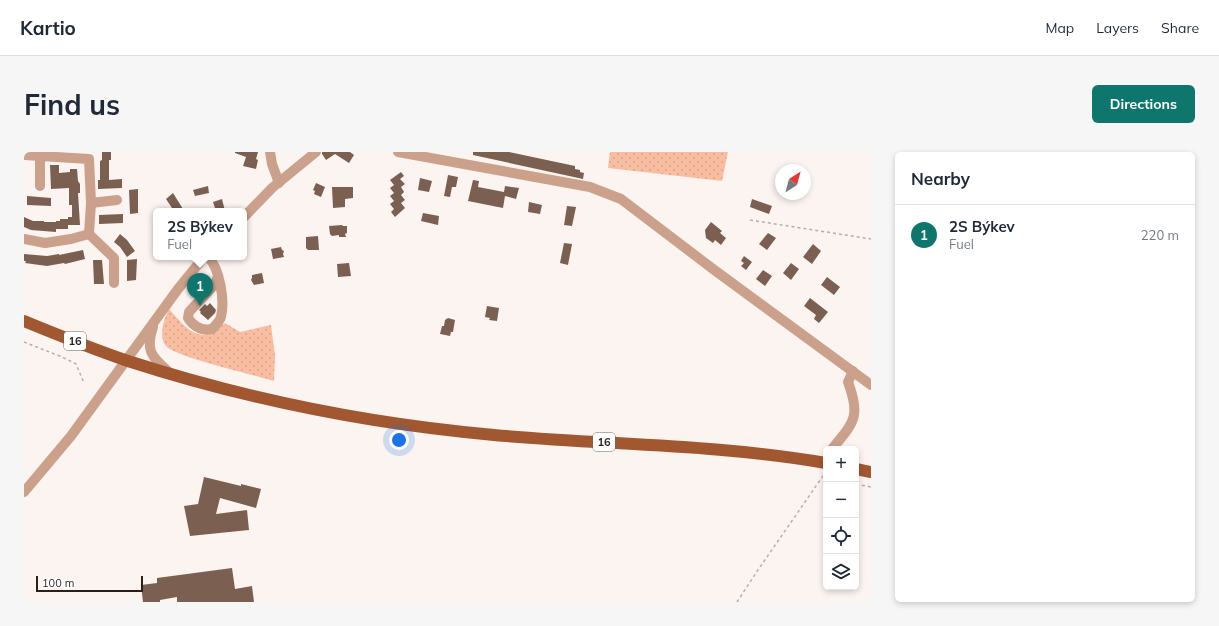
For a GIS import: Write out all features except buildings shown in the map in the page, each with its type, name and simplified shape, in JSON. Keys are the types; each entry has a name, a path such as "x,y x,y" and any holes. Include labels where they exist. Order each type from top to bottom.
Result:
{"main road":[{"name":"16","path":"24,321 126,360 172,375 293,405 382,422 534,438 722,449 787,456 823,462"},
{"path":"859,470 871,472"}],"street":[{"path":"270,152 272,164 279,183"},
{"path":"247,214 279,183 316,152"},
{"path":"398,152 590,187 621,199 713,269 871,385"},
{"path":"24,155 89,159 91,203 89,234 114,258 114,283"},
{"path":"40,156 40,186"},
{"path":"91,203 117,200"},
{"path":"24,239 45,243 72,240 89,234"},
{"path":"24,492 71,436 155,320 202,260"},
{"path":"211,260 218,276 222,303 221,318 212,329 205,330 192,324 188,318 189,312 215,284 218,276"},
{"path":"155,320 149,339 153,358 172,375"},
{"path":"834,446 854,418 855,403 848,382 853,371"}],"path":[{"path":"750,220 871,239"},
{"path":"24,342 76,364 84,383"},
{"path":"737,602 823,478"},
{"path":"859,485 871,487"}],"shaded area":[{"path":"610,152 728,152 722,181 608,168"},
{"path":"169,309 189,329 195,333 201,334 208,334 215,331 225,323 240,332 271,325 275,356 274,381 199,360 172,350 166,346 162,338 162,333 165,317"}],"place":[{"name":"2S Býkev","path":"200,306"}]}
